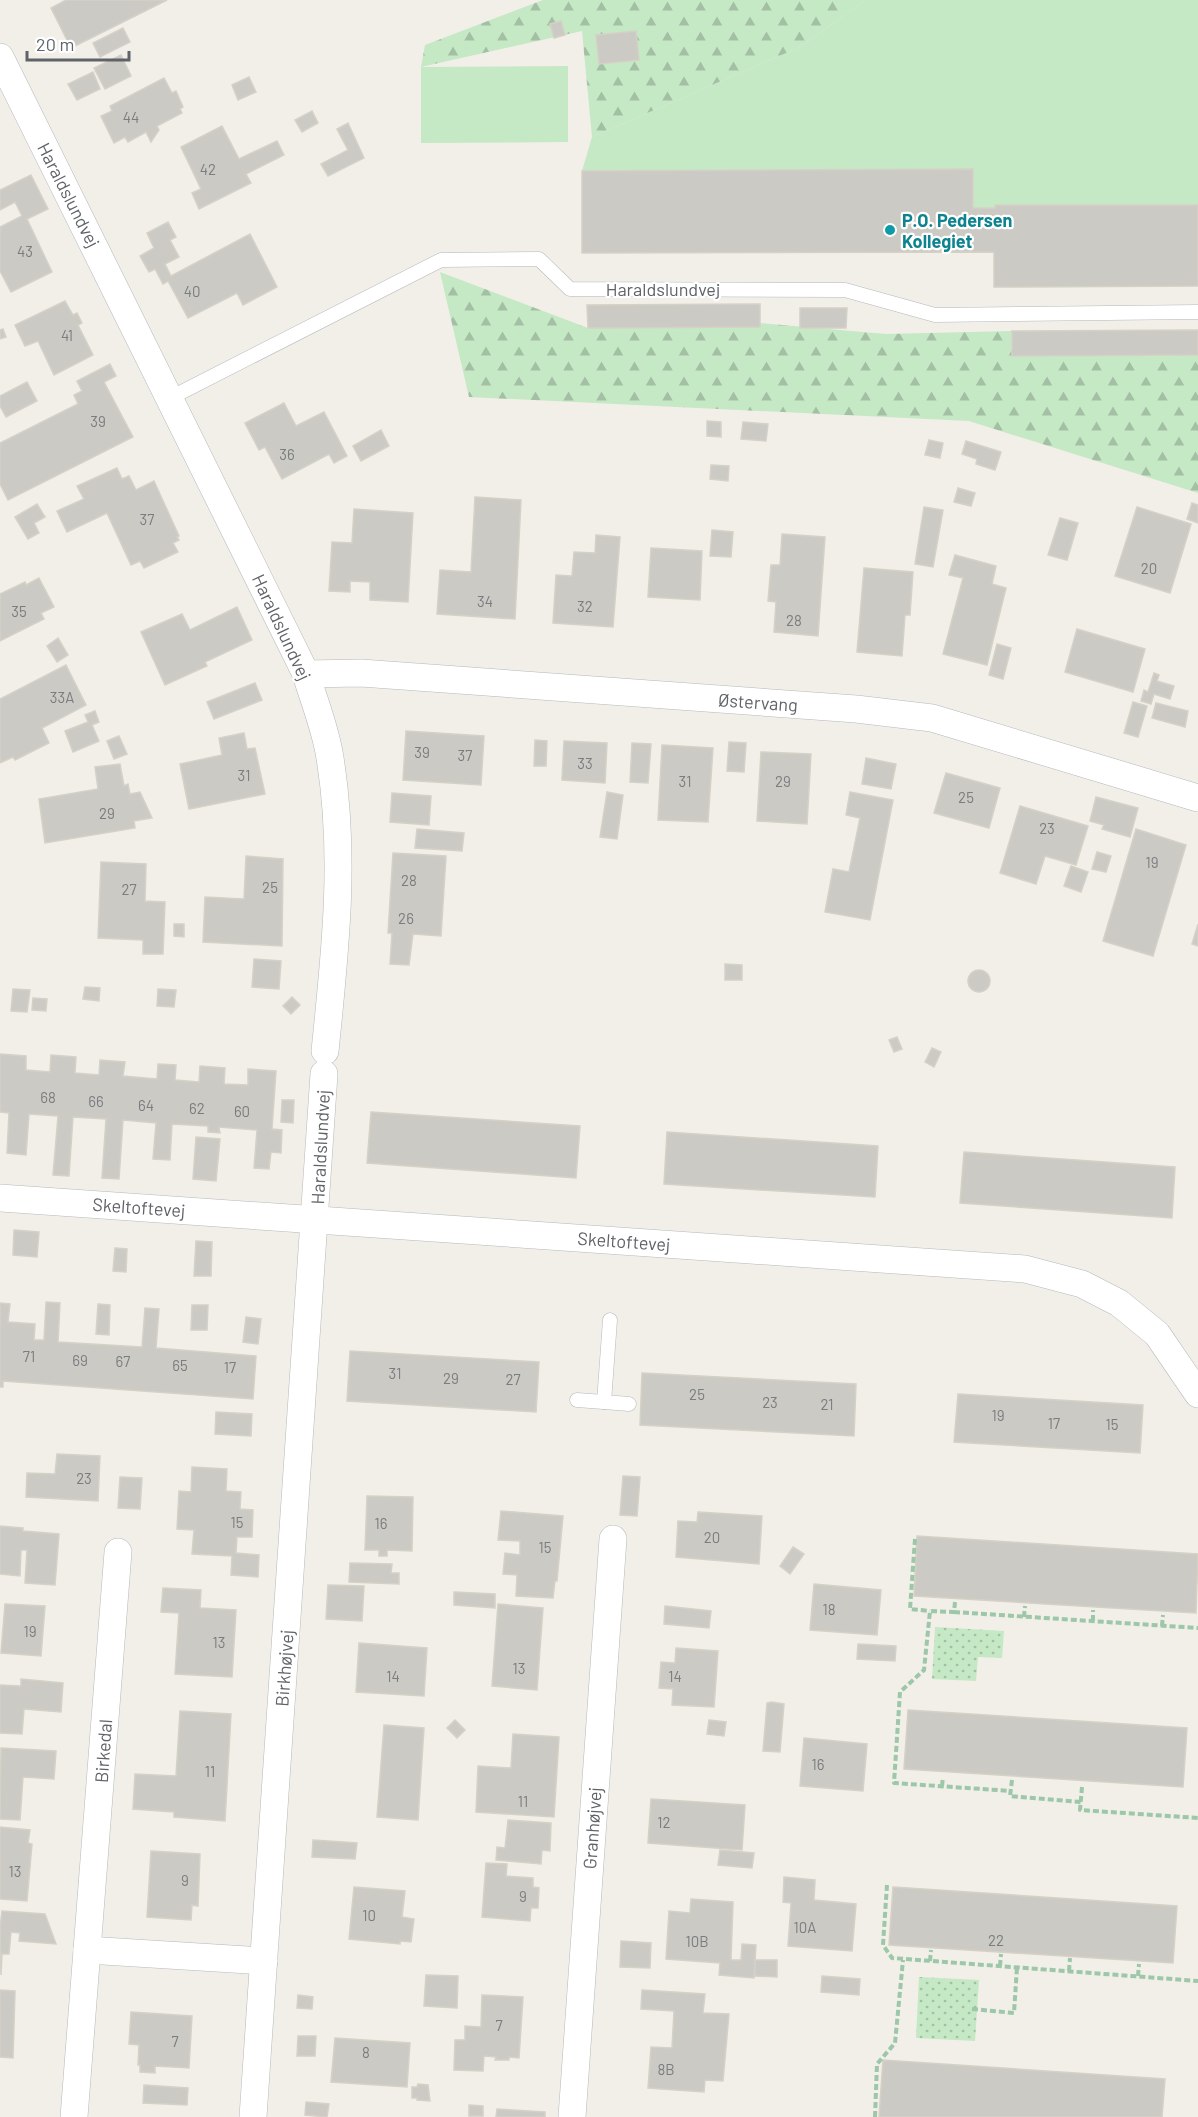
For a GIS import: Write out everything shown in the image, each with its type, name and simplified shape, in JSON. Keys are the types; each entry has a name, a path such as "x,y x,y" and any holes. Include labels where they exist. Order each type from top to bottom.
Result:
{"street":[{"name":"Haraldslundvej","path":"0,57 306,674 330,755 336,809 337,938 325,1063 315,1220"},
{"name":"Østervang","path":"306,674 361,674 589,690 856,709 932,718 1198,798"},
{"name":"Skeltoftevej","path":"0,1198 1024,1269 1082,1284 1119,1303 1157,1334 1198,1394"},
{"name":"Birkhøjvej","path":"253,2117 315,1220"},
{"name":"Granhøjvej","path":"572,2117 613,1539"},
{"name":"Birkedal","path":"74,2117 118,1552"},
{"path":"87,1950 264,1961"}],"lane":[{"name":"Haraldslundvej","path":"170,398 441,260 539,259 570,289 845,290 935,315 1198,312"},
{"path":"604,1402 610,1320"},
{"path":"577,1400 629,1404"}],"path":[{"path":"915,1539 910,1609 1198,1628"},
{"path":"954,1612 955,1602"},
{"path":"1024,1617 1025,1606"},
{"path":"1092,1622 1094,1610"},
{"path":"930,1611 924,1670 900,1692 894,1783 1011,1791"},
{"path":"1162,1627 1163,1615"},
{"path":"942,1786 943,1777"},
{"path":"1012,1780 1010,1796 1081,1802"},
{"path":"1082,1787 1080,1810 1198,1818"},
{"path":"887,1885 883,1945 892,1958 1198,1981"},
{"path":"930,1961 931,1950"},
{"path":"1000,1966 1001,1954"},
{"path":"1069,1971 1070,1958"},
{"path":"875,2117 877,2064 895,2043 903,1959"},
{"path":"1138,1976 1139,1964"},
{"path":"972,2010 1014,2013 1017,1967"}],"green space":[{"path":"543,0 866,0 800,47 592,137 582,31 421,67 425,45"},
{"path":"866,0 1198,0 1198,205 995,205 995,208 973,208 973,169 582,171 592,137 800,47"},
{"path":"568,66 568,142 421,143 421,67"},
{"path":"440,272 588,328 760,323 886,334 1012,331 1012,356 1198,355 1198,493 969,421 469,397"},
{"path":"935,1627 1004,1631 1002,1658 978,1657 976,1681 932,1679"},
{"path":"919,1977 979,1980 975,2041 916,2038"}],"building":[{"path":"66,0 167,0 71,48 51,8"},
{"path":"561,21 565,35 554,38 550,24"},
{"path":"123,28 130,42 100,57 93,43"},
{"path":"636,31 639,60 599,64 596,35"},
{"path":"121,55 131,76 105,89 94,68"},
{"path":"93,72 100,89 77,100 68,84"},
{"path":"249,77 256,92 238,100 232,85"},
{"path":"164,78 172,93 176,91 183,107 180,109 182,113 157,126 159,130 151,142 146,132 128,142 125,137 114,143 101,116 112,111 110,106"},
{"path":"312,111 318,123 302,132 295,120"},
{"path":"348,123 364,158 328,176 321,164 348,150 337,129"},
{"path":"222,126 239,159 277,141 284,155 246,174 251,183 199,209 192,193 201,189 181,147"},
{"name":"P.O. Pedersen Kollegiet","path":"973,169 973,208 995,208 995,205 1198,205 1198,286 994,287 994,252 582,253 582,171"},
{"path":"31,175 48,209 27,219 52,272 11,292 0,271 0,227 22,216 15,202 0,210 0,190"},
{"path":"168,222 176,237 170,240 179,257 165,264 171,276 250,234 277,287 243,305 237,293 188,318 168,281 163,284 155,269 149,272 140,256 154,248 147,233"},
{"path":"65,301 73,315 77,313 82,323 78,325 93,355 54,375 38,341 25,346 15,325"},
{"path":"760,304 760,327 588,328 587,305"},
{"path":"800,308 847,308 846,328 800,328"},
{"path":"3,329 6,337 0,339 0,330"},
{"path":"1198,330 1198,355 1012,356 1012,331"},
{"path":"110,364 116,376 104,382 133,437 8,500 0,484 0,443 78,404 74,395 82,391 77,381"},
{"path":"27,382 37,401 6,417 0,406 0,396"},
{"path":"284,403 296,426 324,412 347,456 334,463 329,454 282,479 265,447 259,450 245,423"},
{"path":"707,421 721,422 721,437 707,436"},
{"path":"743,422 768,424 766,441 741,439"},
{"path":"381,430 389,446 361,461 353,446"},
{"path":"929,440 943,443 940,458 925,455"},
{"path":"966,441 1001,452 995,470 976,464 977,459 962,454"},
{"path":"711,465 729,466 728,481 710,479"},
{"path":"117,468 122,479 129,476 136,490 154,481 179,536 177,537 179,540 173,543 178,552 144,568 140,561 131,565 107,513 67,532 57,511 84,499 77,486"},
{"path":"958,488 975,493 971,506 954,502"},
{"path":"475,497 521,500 515,619 437,614 440,570 471,572"},
{"path":"1192,503 1198,505 1198,523 1187,519"},
{"path":"37,504 45,517 34,523 39,533 28,539 15,517"},
{"path":"924,507 943,510 933,567 915,564"},
{"path":"1137,507 1191,524 1170,593 1115,576"},
{"path":"354,509 413,513 408,602 370,600 370,582 350,581 350,592 329,591 332,542 352,543"},
{"path":"1060,518 1078,523 1067,560 1048,555"},
{"path":"712,530 733,532 731,557 710,556"},
{"path":"782,534 825,537 818,636 774,632 776,602 768,601 771,565 780,565"},
{"path":"596,535 620,537 613,627 553,623 556,575 572,576 574,552 595,553"},
{"path":"651,548 702,551 700,600 648,597"},
{"path":"955,555 996,566 992,584 1006,588 987,665 943,654 963,578 949,575"},
{"path":"864,568 913,572 910,615 905,615 902,656 857,652"},
{"path":"39,578 54,607 41,613 44,619 0,641 0,594"},
{"path":"237,607 252,640 205,662 207,666 165,685 141,632 182,614 190,630"},
{"path":"1077,629 1145,649 1133,692 1065,672"},
{"path":"58,638 68,655 57,662 47,646"},
{"path":"997,644 1011,648 1003,679 989,675"},
{"path":"66,665 86,705 42,728 49,743 15,760 13,757 0,763 0,699"},
{"path":"1154,673 1159,675 1157,681 1174,686 1170,699 1154,694 1151,704 1141,701 1144,690 1148,692"},
{"path":"255,683 262,700 214,719 207,702"},
{"path":"1133,702 1147,706 1138,737 1124,733"},
{"path":"1156,703 1188,711 1185,727 1152,718"},
{"path":"95,711 99,722 92,725 99,741 73,752 65,731 88,722 85,715"},
{"path":"406,731 484,736 481,785 403,780"},
{"path":"244,733 247,749 255,748 265,794 189,809 180,764 222,755 219,738"},
{"path":"119,736 127,754 114,759 107,741"},
{"path":"535,740 547,741 546,766 534,766"},
{"path":"564,741 607,743 605,783 562,780"},
{"path":"729,742 746,743 744,772 727,771"},
{"path":"632,743 651,744 648,783 630,782"},
{"path":"662,745 713,748 708,822 658,820"},
{"path":"761,752 811,754 807,824 757,821"},
{"path":"866,758 896,764 891,789 862,784"},
{"path":"120,764 124,786 128,784 130,794 140,792 152,818 134,821 135,828 45,843 39,799 98,789 95,767"},
{"path":"946,773 1000,788 989,828 934,813"},
{"path":"607,792 623,795 617,839 600,837"},
{"path":"850,792 893,800 870,920 825,912 833,869 849,872 860,818 846,815"},
{"path":"392,793 431,796 429,825 390,822"},
{"path":"1096,797 1138,808 1130,837 1102,829 1104,825 1090,821"},
{"path":"1020,806 1088,826 1076,865 1045,856 1036,884 1000,873"},
{"path":"417,829 464,833 462,851 415,848"},
{"path":"1136,829 1186,845 1153,956 1103,941"},
{"path":"1097,852 1111,856 1106,872 1092,869"},
{"path":"393,853 446,856 441,936 413,934 409,965 390,964 392,933 388,933"},
{"path":"246,856 283,859 282,946 203,942 205,897 244,899"},
{"path":"101,862 146,864 145,901 165,902 163,954 143,954 143,940 98,938"},
{"path":"1071,866 1088,872 1081,892 1064,886"},
{"path":"174,924 184,924 184,937 174,936"},
{"path":"1198,924 1198,946 1192,944"},
{"path":"254,959 281,961 279,989 252,987"},
{"path":"725,964 742,965 742,980 725,980"},
{"path":"979,970 987,973 990,981 987,989 979,992 971,989 968,981 971,973"},
{"path":"85,987 100,988 99,1001 83,999"},
{"path":"13,989 30,990 27,1012 11,1011"},
{"path":"158,989 176,990 174,1007 157,1006"},
{"path":"292,997 300,1005 291,1014 283,1006"},
{"path":"33,998 47,999 46,1011 32,1010"},
{"path":"897,1037 902,1049 894,1052 889,1040"},
{"path":"932,1048 941,1052 934,1067 925,1062"},
{"path":"0,1054 26,1056 26,1070 50,1072 51,1055 76,1057 75,1073 99,1075 100,1060 125,1062 123,1076 157,1079 158,1064 176,1065 175,1080 199,1082 200,1066 225,1068 224,1084 248,1085 248,1069 276,1071 272,1129 282,1130 281,1153 271,1152 269,1169 254,1168 257,1130 219,1127 220,1133 208,1132 208,1126 172,1124 170,1160 153,1159 156,1123 123,1120 119,1179 102,1178 106,1119 73,1117 69,1176 53,1175 58,1116 29,1114 26,1155 7,1153 9,1113 0,1112"},
{"path":"282,1100 294,1100 293,1123 281,1122"},
{"path":"371,1112 580,1126 576,1178 367,1163"},
{"path":"667,1132 878,1146 875,1197 664,1184"},
{"path":"196,1137 220,1139 216,1181 193,1179"},
{"path":"964,1152 1175,1167 1172,1218 960,1203"},
{"path":"14,1230 39,1232 37,1257 13,1255"},
{"path":"196,1241 212,1242 211,1276 194,1276"},
{"path":"115,1248 127,1249 126,1272 113,1271"},
{"path":"46,1302 60,1303 58,1342 142,1347 145,1308 159,1309 156,1348 256,1356 253,1399 3,1381 3,1387 0,1387 0,1303 10,1304 8,1322 35,1324 34,1340 44,1340"},
{"path":"98,1304 110,1305 109,1335 96,1334"},
{"path":"192,1305 208,1305 207,1330 191,1330"},
{"path":"246,1317 261,1319 258,1344 243,1342"},
{"path":"350,1351 539,1362 536,1412 347,1401"},
{"path":"642,1373 856,1384 854,1436 640,1425"},
{"path":"958,1394 1143,1405 1140,1453 954,1442"},
{"path":"216,1412 252,1414 251,1436 215,1434"},
{"path":"57,1454 100,1456 98,1501 26,1497 27,1473 55,1474"},
{"path":"192,1467 227,1469 226,1491 241,1492 240,1509 253,1510 252,1537 237,1537 236,1553 259,1555 258,1577 231,1575 232,1556 192,1554 194,1530 177,1529 179,1491 191,1492"},
{"path":"623,1476 640,1477 637,1516 620,1515"},
{"path":"120,1477 142,1478 140,1509 118,1508"},
{"path":"367,1496 413,1497 412,1551 387,1550 387,1556 379,1556 379,1550 365,1550"},
{"path":"501,1511 563,1516 557,1581 555,1581 553,1598 516,1596 517,1575 503,1574 505,1553 520,1555 520,1541 498,1540"},
{"path":"698,1512 762,1516 759,1564 676,1557 678,1521 697,1522"},
{"path":"0,1526 23,1528 23,1531 59,1534 55,1585 25,1583 27,1550 21,1550 20,1576 0,1574"},
{"path":"917,1536 1198,1554 1196,1613 914,1596"},
{"path":"793,1547 804,1554 790,1574 780,1566"},
{"path":"350,1563 392,1564 391,1573 399,1573 399,1584 349,1582"},
{"path":"814,1584 881,1590 877,1635 810,1630"},
{"path":"328,1585 364,1586 362,1621 326,1619"},
{"path":"163,1588 201,1590 200,1608 236,1610 232,1677 175,1674 179,1613 161,1612"},
{"path":"454,1592 495,1594 495,1608 454,1605"},
{"path":"5,1604 45,1606 41,1656 1,1653"},
{"path":"498,1604 543,1608 537,1690 492,1686"},
{"path":"665,1606 711,1611 709,1628 664,1624"},
{"path":"359,1643 427,1648 424,1696 356,1692"},
{"path":"858,1644 896,1646 895,1661 857,1659"},
{"path":"676,1648 718,1651 714,1707 672,1705 673,1689 659,1688 661,1662 675,1663"},
{"path":"21,1679 63,1683 61,1712 24,1709 22,1734 0,1733 0,1685 21,1686"},
{"path":"767,1703 784,1704 780,1752 763,1751"},
{"path":"908,1710 1187,1728 1183,1787 904,1769"},
{"path":"180,1711 231,1714 225,1821 174,1817 174,1812 133,1809 135,1774 176,1776"},
{"path":"455,1720 465,1730 457,1738 447,1728"},
{"path":"709,1720 726,1722 724,1736 707,1734"},
{"path":"384,1725 424,1728 418,1820 377,1817"},
{"path":"513,1734 559,1737 554,1817 476,1812 478,1766 511,1768"},
{"path":"804,1738 867,1744 863,1791 800,1786"},
{"path":"1,1748 56,1751 54,1779 23,1777 20,1820 0,1819"},
{"path":"651,1799 745,1805 742,1850 648,1843"},
{"path":"508,1820 551,1823 550,1851 542,1850 541,1864 496,1860 497,1847 505,1848"},
{"path":"0,1827 30,1830 28,1843 32,1844 27,1901 0,1899"},
{"path":"313,1840 357,1843 355,1859 312,1857"},
{"path":"720,1850 754,1853 752,1868 718,1865"},
{"path":"151,1851 200,1854 198,1906 192,1905 191,1920 147,1917"},
{"path":"486,1863 507,1864 506,1876 533,1878 533,1887 539,1888 538,1908 531,1908 530,1921 482,1917"},
{"path":"784,1877 815,1880 814,1900 856,1904 852,1951 788,1946 791,1903 783,1902"},
{"path":"354,1887 405,1891 402,1917 414,1919 411,1942 400,1941 400,1944 349,1939"},
{"path":"893,1887 1177,1906 1173,1963 889,1945"},
{"path":"691,1899 733,1902 731,1960 741,1960 742,1944 756,1945 754,1978 719,1975 720,1963 666,1959 669,1911 690,1913"},
{"path":"2,1911 45,1914 56,1944 19,1941 20,1933 11,1932 9,1954 2,1954 1,1975 0,1927"},
{"path":"621,1941 651,1943 650,1968 620,1967"},
{"path":"755,1960 777,1960 777,1977 755,1976"},
{"path":"426,1975 458,1976 457,2008 424,2006"},
{"path":"822,1976 860,1979 859,1995 821,1992"},
{"path":"0,1990 15,1991 13,2058 0,2057"},
{"path":"642,1990 705,1994 703,2013 729,2014 723,2081 705,2080 704,2092 648,2088 651,2047 672,2048 674,2011 641,2009"},
{"path":"298,1995 313,1997 312,2009 297,2008"},
{"path":"482,1995 523,1997 519,2058 509,2057 509,2060 495,2060 496,2057 484,2056 483,2071 454,2070 455,2040 465,2040 465,2026 481,2027"},
{"path":"131,2012 192,2016 189,2068 155,2066 155,2073 140,2072 139,2045 129,2044"},
{"path":"298,2036 316,2036 315,2056 297,2056"},
{"path":"335,2038 410,2043 407,2087 331,2082"},
{"path":"883,2060 1165,2079 1162,2117 879,2117"},
{"path":"418,2084 428,2085 430,2101 412,2098 412,2087 417,2087"},
{"path":"144,2085 188,2088 187,2105 143,2103"},
{"path":"306,2102 329,2104 327,2117 305,2115"},
{"path":"469,2105 483,2106 483,2116 469,2116"},
{"path":"497,2109 545,2112 545,2117 496,2117"}],"place":[{"name":"P.O. Pedersen Kollegiet","path":"890,230"}]}
